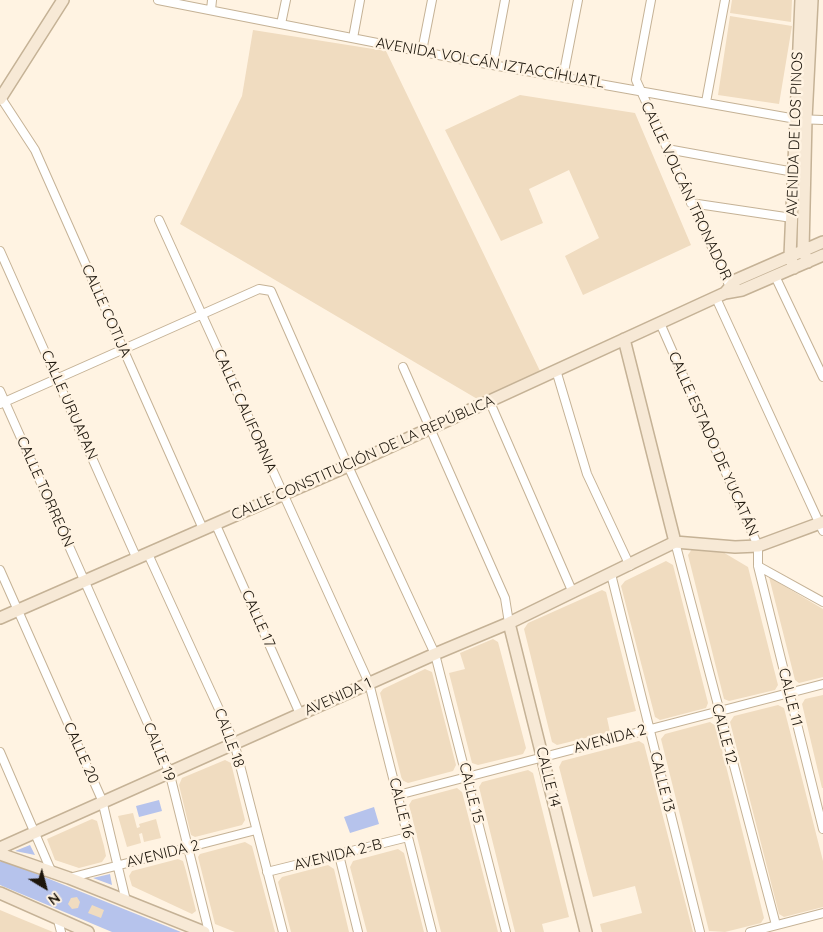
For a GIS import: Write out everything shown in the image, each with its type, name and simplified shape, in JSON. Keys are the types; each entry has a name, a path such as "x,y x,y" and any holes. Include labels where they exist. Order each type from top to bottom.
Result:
{"street":[{"path":"0,99 64,0"},
{"name":"AVENIDA VOLCÁN IZTACCÍHUATL","path":"158,0 563,77 801,119 823,120"},
{"path":"210,10 212,0"},
{"path":"281,24 286,0"},
{"path":"353,38 360,0"},
{"path":"422,51 432,0"},
{"path":"493,64 504,0"},
{"path":"563,77 578,0"},
{"path":"639,90 636,80 651,0"},
{"path":"706,102 725,0"},
{"name":"AVENIDA DE LOS PINOS","path":"801,0 803,250 808,262"},
{"name":"AVENIDA DE LOS PINOS","path":"794,268 790,256 794,172 812,0"},
{"name":"CALLE VOLCÁN TRONADOR","path":"639,90 691,203 822,526"},
{"name":"CALLE COTIJA","path":"0,99 35,150 203,529"},
{"path":"667,149 794,172"},
{"path":"691,203 792,218"},
{"name":"CALLE CALIFORNIA","path":"159,220 368,683"},
{"name":"CALLE CONSTITUCIÓN DE LA REPÚBLICA","path":"726,292 736,280 823,242"},
{"name":"CALLE URUAPAN","path":"0,251 137,559"},
{"name":"CALLE CONSTITUCIÓN DE LA REPÚBLICA","path":"0,618 431,429 489,400 726,292 775,276 823,255"},
{"path":"775,276 823,377"},
{"name":"CALLE 15","path":"202,314 259,289 267,289 274,294 348,466 434,654 506,932"},
{"path":"2,403 202,314"},
{"name":"CALLE ESTADO DE YUCATÁN","path":"660,323 758,546 758,566"},
{"path":"624,339 675,542 736,547 758,546 822,526"},
{"path":"402,367 505,598 509,623"},
{"path":"556,370 587,474 630,566"},
{"name":"CALLE TORREÓN","path":"0,391 2,403 85,581"},
{"path":"489,400 574,593"},
{"name":"CALLE 17","path":"216,524 300,714"},
{"name":"AVENIDA 1","path":"0,848 102,800 509,623 630,566 675,542"},
{"name":"CALLE 12","path":"675,542 718,711 776,925"},
{"name":"CALLE 18","path":"148,554 234,742 282,932"},
{"path":"758,566 823,602"},
{"name":"CALLE 11","path":"758,566 823,829"},
{"name":"CALLE 20","path":"0,570 102,800 126,901"},
{"name":"CALLE 13","path":"611,574 648,730 700,932"},
{"name":"CALLE 19","path":"85,581 169,771 209,932"},
{"name":"CALLE 14","path":"509,623 586,932"},
{"name":"CALLE 16","path":"368,683 432,932"},
{"name":"AVENIDA 2","path":"398,795 823,684"},
{"path":"0,752 52,873"},
{"name":"AVENIDA 2","path":"69,878 256,830"},
{"name":"AVENIDA 2-B","path":"267,872 408,837"},
{"path":"0,854 69,878 204,932"},
{"path":"339,855 358,932"},
{"path":"0,893 60,926 88,932"},
{"path":"750,932 823,913"}],"shaded area":[{"path":"159,800 162,811 139,817 136,806"},
{"path":"374,807 379,824 350,833 344,817"},
{"path":"30,845 35,855 15,851"},
{"path":"2,860 181,932 112,932 0,885 0,862"},
{"path":"110,874 112,885 93,878"}],"building":[{"path":"732,0 792,0 791,22 730,13"},
{"path":"730,16 792,26 779,104 718,95"},
{"path":"253,30 386,51 540,371 479,400 180,224 242,96"},
{"path":"520,95 635,113 691,245 583,295 565,256 599,238 569,170 529,189 543,223 501,241 445,130"},
{"path":"716,548 748,567 778,685 775,690 729,701 724,699 688,555 692,549"},
{"path":"666,561 673,565 708,703 706,708 660,720 655,717 621,586 625,581"},
{"path":"769,577 823,609 823,677 799,683 795,680"},
{"path":"602,590 606,592 636,711 607,718 610,732 557,745 552,742 524,629 528,623"},
{"path":"493,639 498,642 526,748 523,754 478,765 472,763 449,673 465,669 460,653"},
{"path":"425,669 432,672 456,765 453,771 408,783 402,780 380,693 383,689"},
{"path":"823,695 822,788 802,704 805,699"},
{"path":"778,705 784,708 823,861 823,907 784,917 779,914 730,722 734,716"},
{"path":"710,722 716,726 764,918 761,923 725,932 709,931 661,739 665,734"},
{"path":"639,741 644,744 693,932 602,932 600,924 642,913 635,886 593,897 559,767 562,761"},
{"path":"225,760 231,763 245,820 242,825 195,837 191,835 179,785 182,778"},
{"path":"528,770 533,773 569,917 542,924 544,932 515,932 479,787 482,782"},
{"path":"457,788 462,792 498,932 441,932 409,805 412,800"},
{"path":"133,813 137,828 140,827 139,824 156,819 161,838 144,842 142,833 139,834 141,843 127,847 118,816"},
{"path":"92,819 97,821 104,846 106,856 102,862 79,868 55,860 47,839"},
{"path":"245,842 252,846 275,932 235,932 215,924 198,857 200,854"},
{"path":"398,849 404,853 424,932 367,932 350,867 353,861"},
{"path":"178,859 183,861 186,871 196,911 192,914 132,886 129,876 132,871"},
{"path":"328,865 334,869 349,932 291,932 278,882 282,877"},
{"path":"77,897 80,902 78,908 72,909 68,904 71,898"},
{"path":"92,905 104,910 101,918 88,913"},
{"path":"0,910 19,918 53,932 0,932"}]}
